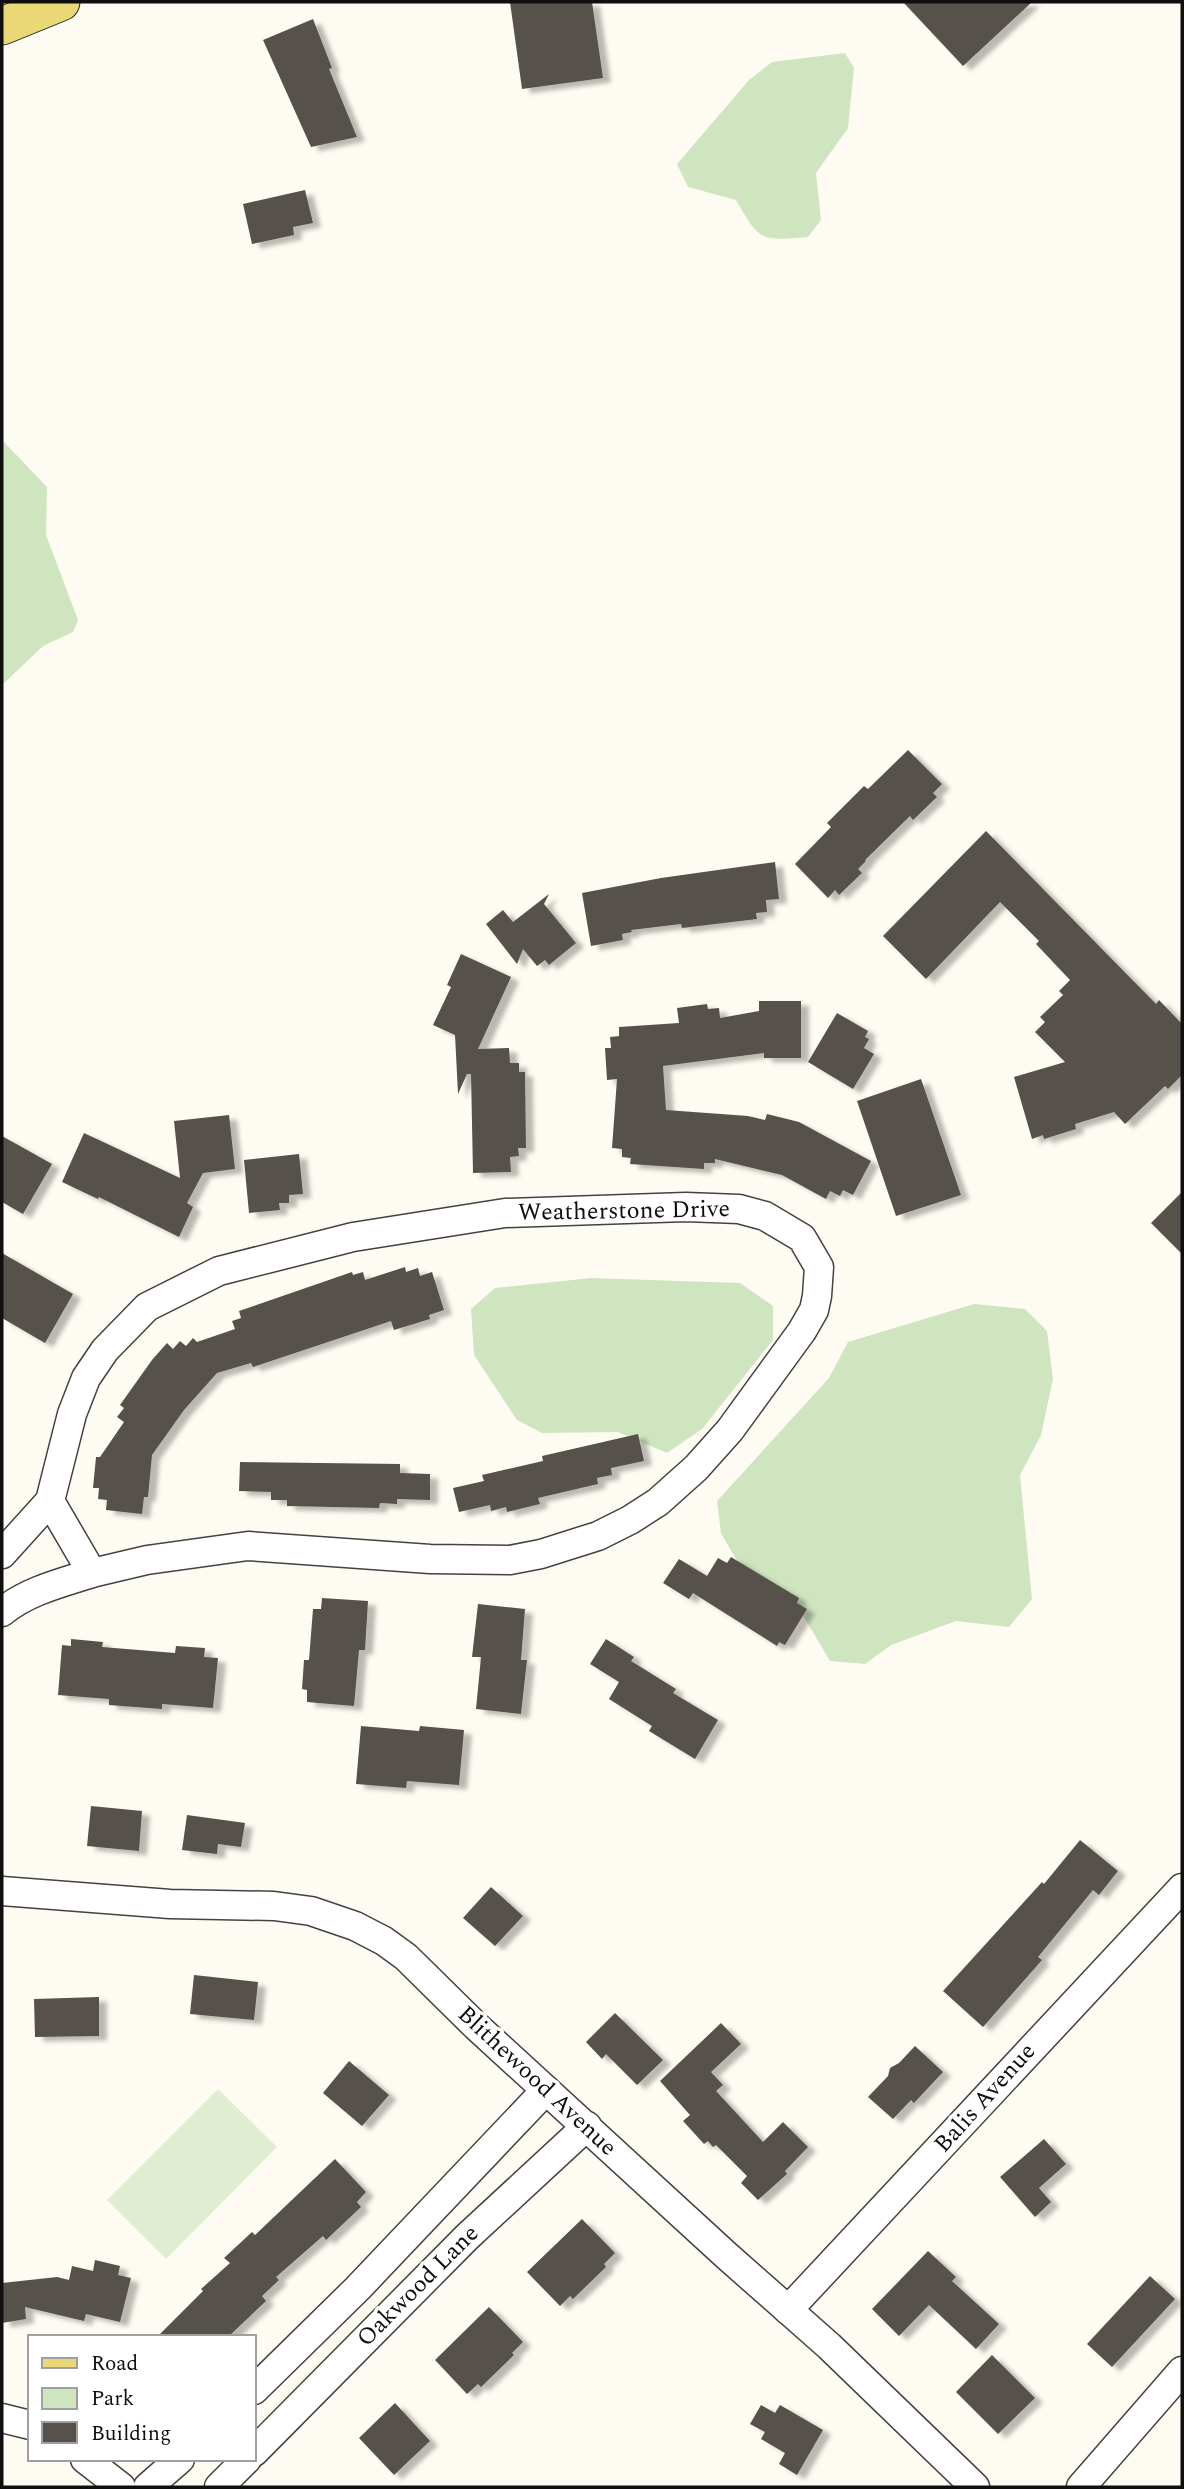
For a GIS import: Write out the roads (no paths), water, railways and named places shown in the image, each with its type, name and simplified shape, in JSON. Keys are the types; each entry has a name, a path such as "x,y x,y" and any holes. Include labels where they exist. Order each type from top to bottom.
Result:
{"main road":[{"path":"2,26 61,2"}],"street":[{"name":"Weatherstone Drive","path":"2,1554 50,1501 72,1415 86,1378 105,1350 146,1307 219,1271 353,1237 505,1213 686,1207 739,1209 765,1216 802,1238 819,1267 816,1303 802,1331 730,1430 696,1468 659,1502 598,1536 541,1554 510,1560 430,1559 248,1546 148,1560 92,1573 44,1588 12,1603 2,1612"},
{"path":"50,1501 92,1573"},
{"name":"Balis Avenue","path":"788,2310 1182,1888"},
{"name":"Blithewood Avenue","path":"2,1891 170,1904 274,1906 311,1911 336,1918 384,1941 406,1957 546,2090 908,2421 975,2487"},
{"name":"Oakwood Lane","path":"256,2388 358,2288 546,2090"},
{"name":"Oakwood Lane","path":"256,2450 467,2237 587,2126"},
{"path":"1081,2487 1182,2371"},
{"path":"2,2418 28,2424"},
{"path":"88,2461 121,2487"},
{"path":"148,2487 178,2461"},
{"path":"219,2487 245,2461"}]}
